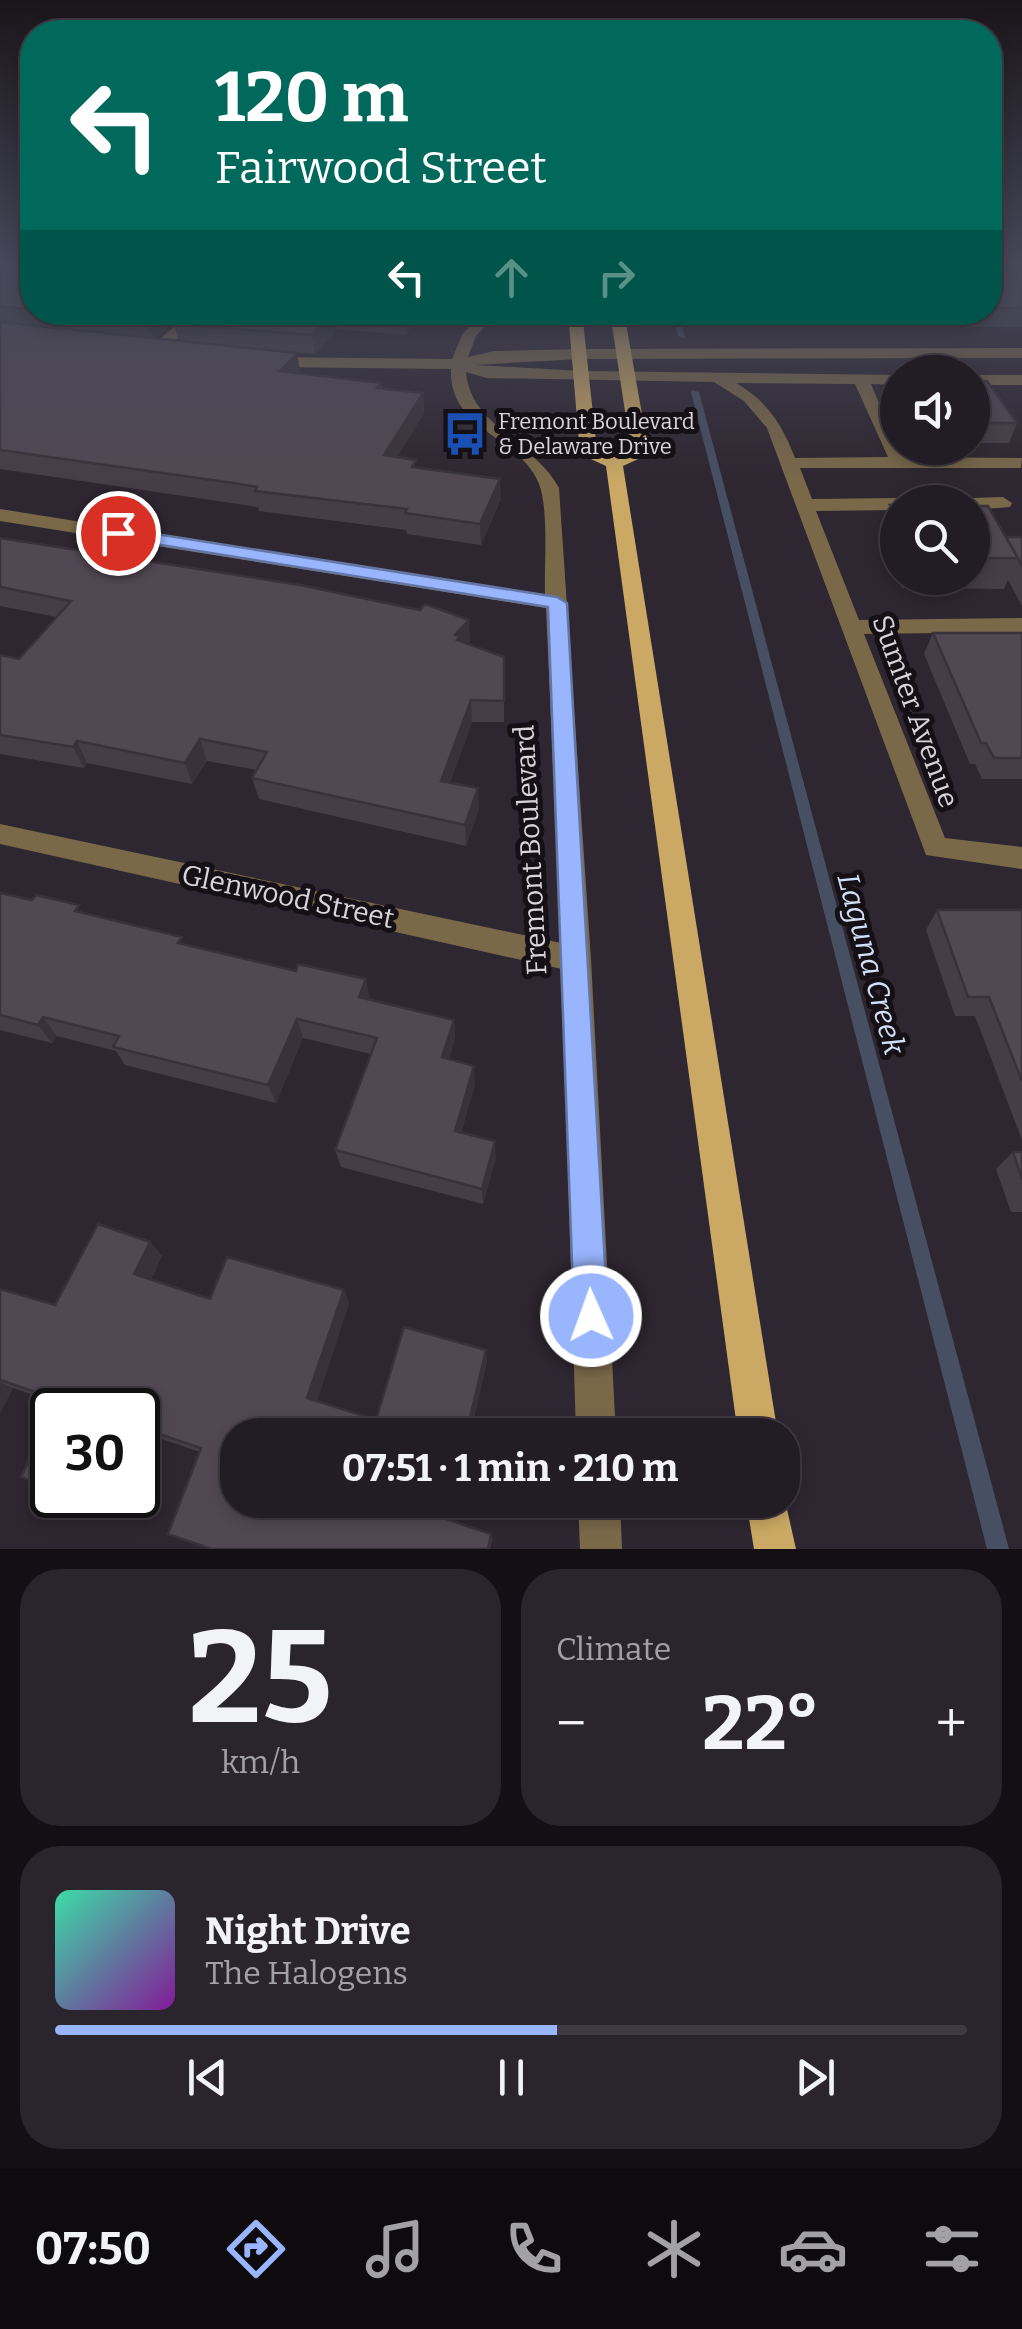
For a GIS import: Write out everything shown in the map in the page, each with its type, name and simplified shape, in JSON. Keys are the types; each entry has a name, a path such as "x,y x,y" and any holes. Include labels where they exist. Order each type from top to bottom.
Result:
{"main road":[{"path":"578,338 589,454 614,463 640,454 623,338"},
{"path":"614,463 755,1418"},
{"path":"771,1518 775,1549"}],"street":[{"path":"156,350 170,338"},
{"path":"455,364 469,338"},
{"path":"138,348 175,352"},
{"path":"251,360 455,364 494,356 580,354 1022,353"},
{"path":"455,364 487,373 880,380"},
{"name":"Fremont Boulevard","path":"455,364 465,401 479,419 530,455 550,488 576,960 595,1418"},
{"name":"Sumter Avenue","path":"720,380 750,398 775,427 935,848 1022,858"},
{"path":"775,427 780,399 796,380"},
{"path":"860,380 880,422"},
{"path":"990,380 1022,380"},
{"path":"789,463 880,462"},
{"path":"990,463 1021,463"},
{"path":"990,503 1002,503"},
{"path":"805,505 880,504"},
{"path":"0,515 557,603"},
{"path":"852,626 1022,624"},
{"name":"Glenwood Street","path":"0,834 576,960"},
{"path":"600,1518 601,1549"}],"building":[{"path":"0,338 156,338 297,353 280,371 381,383 377,388 423,393 384,455 416,460 412,467 500,479 480,524 405,513 407,509 255,491 257,487 0,450"},
{"path":"990,385 1017,423 990,423"},
{"path":"990,509 1018,558 990,558"},
{"path":"1006,537 1022,537 1022,566 1018,558"},
{"path":"0,538 300,585 420,610 425,604 469,620 455,635 460,636 457,640 504,657 504,701 471,700 441,781 478,788 465,825 252,778 267,752 200,739 185,763 77,741 73,747 0,735 0,655 19,659 71,601 0,587"},
{"path":"933,633 1022,633 1022,758 994,758 986,743 981,743"},
{"path":"0,893 32,900 36,895 79,905 75,911 182,937 178,943 296,971 298,964 366,979 359,997 454,1020 442,1057 474,1066 455,1131 495,1141 482,1189 335,1150 377,1038 297,1019 268,1085 113,1047 119,1036 43,1017 38,1025 0,1015"},
{"path":"937,910 1022,910 1022,1081 989,997 968,997"},
{"path":"1013,1152 1022,1152 1022,1179"},
{"path":"98,1224 150,1242 134,1274 210,1299 227,1257 344,1290 307,1398 370,1418 220,1418 220,1518 446,1518 491,1534 488,1549 211,1549 168,1534 201,1448 160,1434 160,1388 30,1390 0,1380 0,1289 55,1305"},
{"path":"404,1327 486,1350 470,1418 377,1418"},
{"path":"30,1458 30,1480 21,1477"}],"waterway":[{"name":"Laguna Creek","path":"695,392 998,1549"}],"place":[{"name":"Fremont Boulevard & Delaware Drive","path":"465,434"}],"route":[{"path":"118,533 557,603 591,1316"}]}
